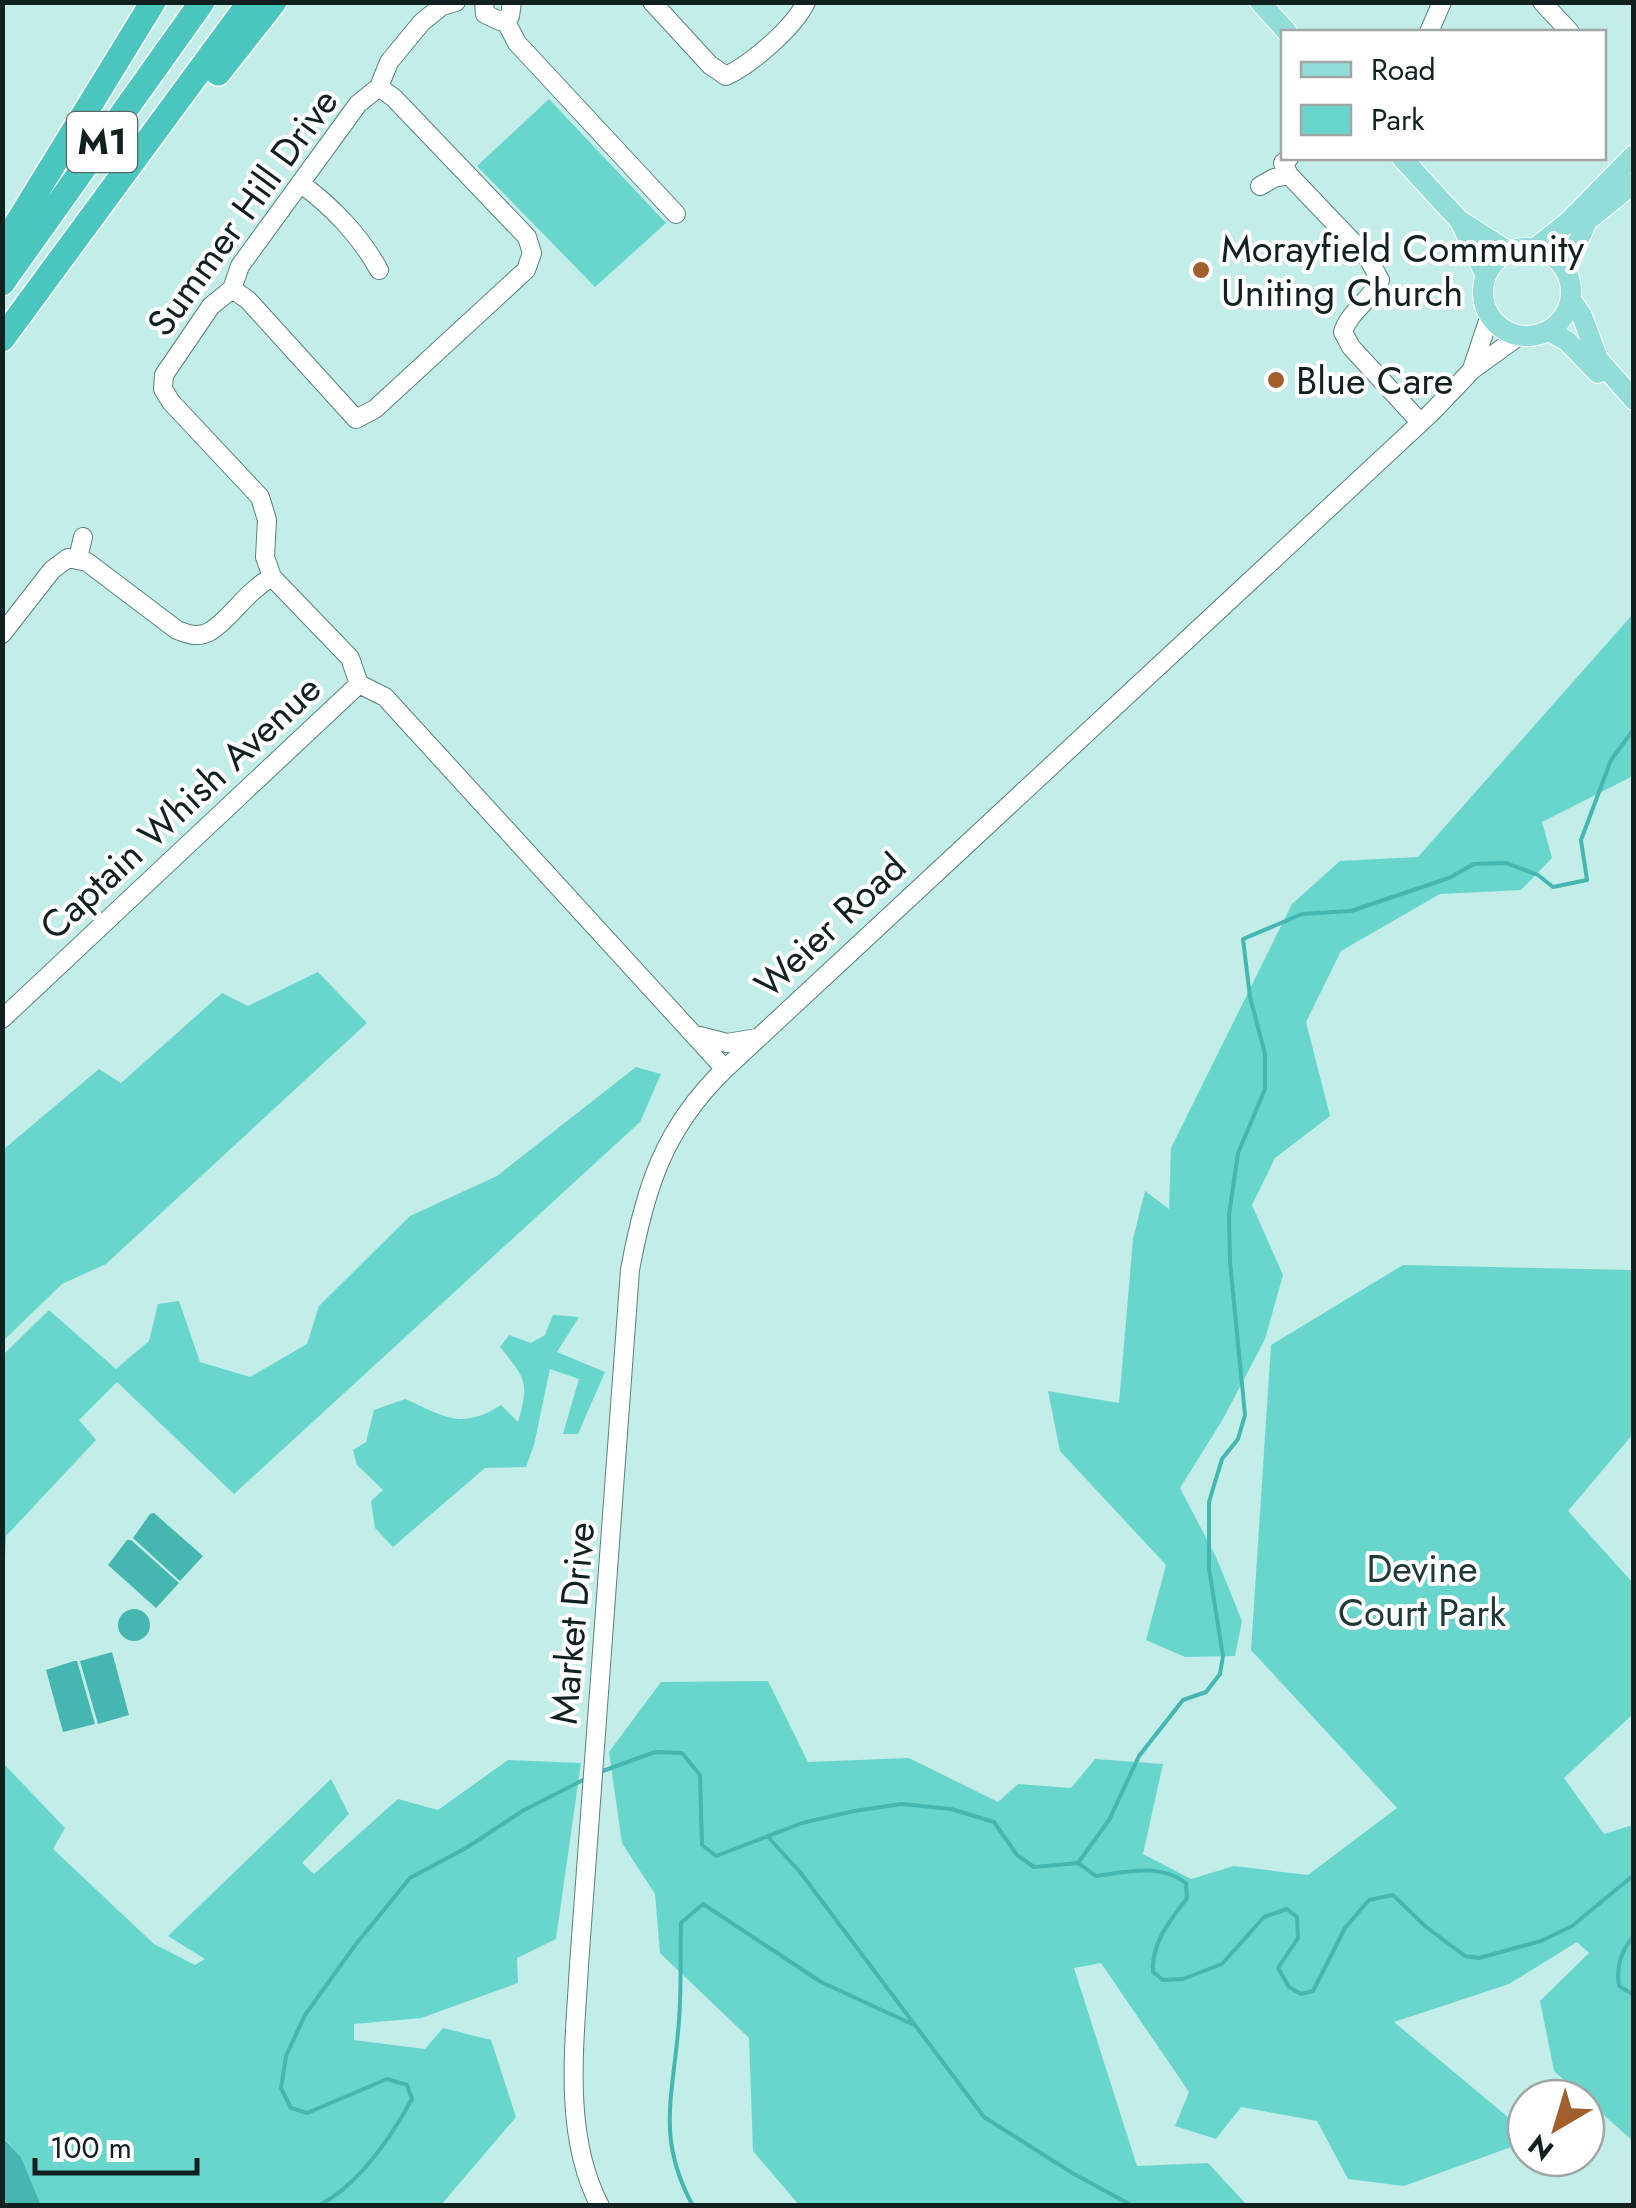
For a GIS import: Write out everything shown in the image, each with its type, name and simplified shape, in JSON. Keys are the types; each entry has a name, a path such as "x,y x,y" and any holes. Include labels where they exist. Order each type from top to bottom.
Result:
{"highway":[{"path":"2,248 153,2"},
{"name":"M1","path":"2,282 202,2"},
{"name":"M1","path":"2,338 250,2"},
{"path":"124,171 157,149 274,2"}],"main road":[{"path":"1260,2 1285,30"},
{"path":"1534,249 1566,224 1634,155"},
{"path":"1404,160 1459,220 1510,252"},
{"path":"1566,270 1587,222 1634,183"},
{"path":"1459,220 1486,276"},
{"path":"1534,249 1547,253 1566,270 1571,300 1567,312 1549,331 1520,336 1508,332 1490,315 1483,289 1486,276 1510,252 1534,249"},
{"path":"1571,300 1582,316 1598,358 1634,400"},
{"path":"1549,331 1567,341 1634,411"}],"street":[{"name":"Summer Hill Drive","path":"272,578 265,557 267,520 260,497 171,402 162,388 164,376 211,306 232,289 240,266 358,104 379,87 390,62 422,22 442,6 456,2"},
{"path":"652,2 726,76 743,68 800,14 806,2"},
{"path":"1430,30 1442,2"},
{"path":"1542,2 1568,30"},
{"path":"483,3 489,18 508,11 517,42 676,214"},
{"path":"232,289 248,300 356,419 375,409 526,270 532,253 527,237 379,87"},
{"path":"1260,186 1289,166 1368,258 1380,280 1373,295 1346,322 1342,332 1351,347 1420,422"},
{"path":"301,184 320,198 368,251 379,270"},
{"name":"Weier Road","path":"1472,370 1490,315"},
{"name":"Weier Road","path":"725,1069 1472,370 1520,336"},
{"path":"78,558 83,537"},
{"path":"2,634 52,570 68,558 78,558 177,630 191,636 208,633 254,587 272,578 350,658 359,684 385,697 725,1069"},
{"name":"Captain Whish Avenue","path":"2,1019 359,684"},
{"path":"694,1034 719,1043 759,1037"},
{"name":"Market Drive","path":"600,2206 592,2192 579,2140 573,2070 630,1270 642,1203 665,1148 704,1090 725,1069"}],"green space":[{"path":"549,99 666,223 595,287 477,166"},
{"path":"1633,614 1633,776 1542,822 1552,858 1521,890 1440,894 1341,951 1306,1022 1330,1116 1275,1158 1252,1205 1283,1275 1265,1339 1223,1419 1180,1488 1216,1557 1242,1621 1235,1656 1185,1657 1146,1640 1166,1565 1060,1451 1048,1391 1119,1403 1133,1239 1145,1191 1169,1209 1171,1148 1292,904 1340,861 1418,857"},
{"path":"318,972 367,1023 106,1264 62,1284 3,1341 4,1149 99,1069 121,1083 222,993 248,1006"},
{"path":"636,1067 661,1074 640,1122 234,1494 117,1382 79,1420 96,1440 6,1536 3,1606 3,1355 49,1310 116,1369 149,1341 158,1304 179,1301 200,1362 250,1377 307,1344 319,1306 410,1216 497,1176"},
{"name":"Devine Court Park","path":"1403,1265 1633,1270 1633,1434 1568,1511 1633,1583 1633,1714 1564,1778 1604,1834 1633,1825 1633,2141 1606,2117 1606,2078 1562,2078 1554,2071 1540,2001 1589,1953 1577,1942 1509,1984 1394,2022 1506,2115 1506,2149 1404,2186 1348,2179 1317,2121 1241,2107 1216,2139 1175,2126 1189,2092 1101,1963 1074,1968 1137,2166 1208,2163 1247,2205 799,2205 753,2151 749,2038 660,1953 655,1894 622,1843 609,1752 661,1682 768,1681 808,1762 909,1758 998,1802 1018,1784 1071,1788 1095,1759 1163,1764 1143,1854 1191,1879 1234,1866 1308,1875 1397,1808 1251,1650 1271,1345"},
{"path":"553,1315 579,1317 557,1352 605,1372 578,1434 563,1434 579,1379 550,1369 526,1467 485,1468 393,1547 375,1528 371,1501 383,1490 357,1465 353,1450 366,1442 374,1410 405,1399 442,1415 463,1419 501,1405 518,1422 524,1398 523,1381 500,1347 509,1335 531,1343 545,1335"},
{"path":"508,1760 581,1763 556,1939 517,1958 518,1983 421,2018 354,2024 354,2040 425,2049 443,2028 491,2040 516,2117 441,2205 41,2205 21,2157 3,2137 2,1762 65,1828 53,1849 154,1944 195,1965 205,1959 168,1936 331,1779 349,1814 302,1863 314,1874 398,1799 438,1810"}],"shaded area":[{"path":"154,1513 203,1556 180,1581 133,1538"},
{"path":"127,1540 179,1583 156,1608 108,1565"},
{"path":"134,1609 145,1614 150,1625 145,1636 134,1641 123,1636 118,1625 123,1614"},
{"path":"112,1652 129,1715 98,1724 80,1661"},
{"path":"74,1661 95,1724 63,1732 46,1670"},
{"path":"2,2137 21,2157 41,2205 3,2205"}],"waterway":[{"path":"600,1772 655,1752 682,1753 700,1775 702,1845 716,1856 802,1823 902,1804 951,1809 994,1822 1017,1855 1034,1867 1078,1863 1109,1820 1139,1756 1183,1700 1206,1692 1220,1674 1223,1656 1209,1569 1209,1502 1222,1459 1238,1439 1245,1415 1229,1215 1238,1153 1265,1089 1265,1054 1250,997 1243,939 1302,914 1351,911 1449,878 1474,864 1506,863 1538,875 1553,887 1587,880 1581,840 1611,760 1634,729"},
{"path":"318,2206 347,2186 372,2160 412,2099 407,2085 387,2079 307,2113 291,2108 281,2088 286,2056 305,2015 410,1878 524,1810 587,1778"},
{"path":"769,1838 800,1872 984,2117 1133,2206"},
{"path":"1078,1863 1096,1876 1154,1871 1186,1883 1187,1898 1155,1951 1153,1972 1163,1980 1183,1979 1222,1964 1264,1917 1287,1909 1297,1917 1298,1938 1278,1968 1289,1987 1301,1994 1313,1991 1345,1928 1369,1900 1393,1895 1465,1956 1479,1958 1541,1941 1572,1926 1634,1875"},
{"path":"693,2206 675,2161 670,2120 680,2005 681,1923 703,1904 821,1982 912,2024"},
{"path":"1634,1935 1618,1972 1619,1986 1634,1995"}],"place":[{"name":"Morayfield Community Uniting Church","path":"1201,270"},
{"name":"Blue Care","path":"1276,380"}]}
